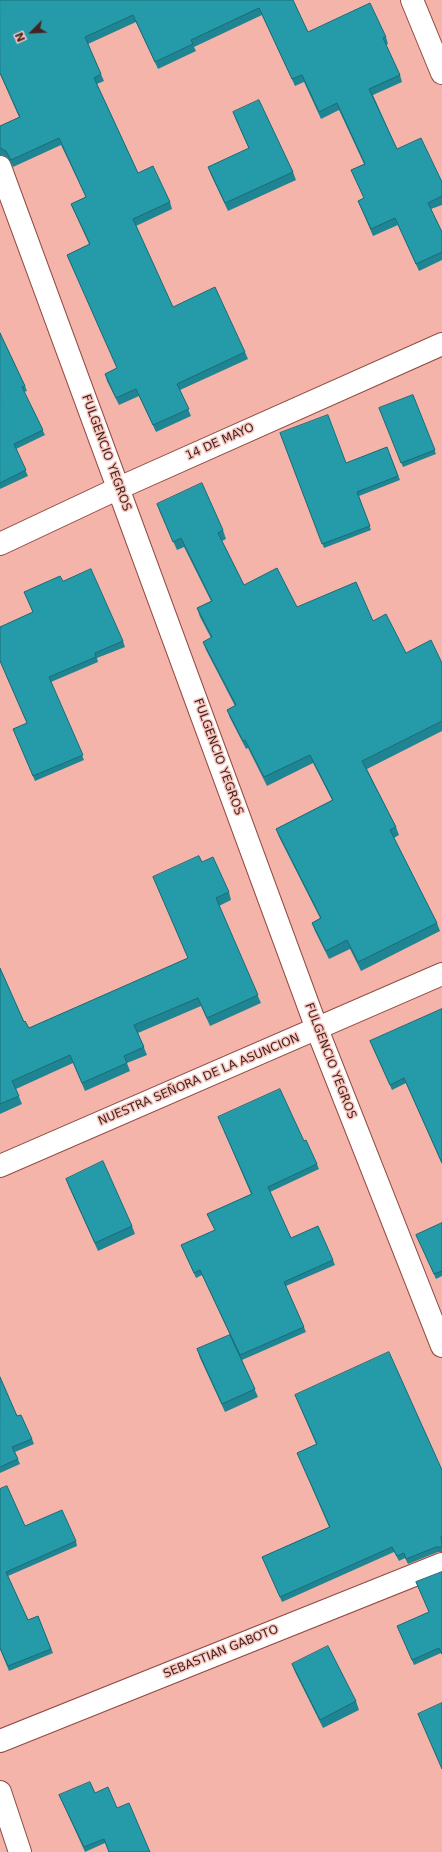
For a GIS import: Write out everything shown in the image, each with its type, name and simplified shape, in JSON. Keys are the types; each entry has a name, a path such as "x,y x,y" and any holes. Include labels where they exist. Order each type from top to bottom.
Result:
{"street":[{"path":"412,0 442,73"},
{"name":"FULGENCIO YEGROS","path":"0,166 317,1029 442,1346"},
{"name":"14 DE MAYO","path":"0,544 119,488 442,344"},
{"name":"NUESTRA SEÑORA DE LA ASUNCION","path":"0,1166 442,974"},
{"name":"SEBASTIAN GABOTO","path":"0,1741 442,1564"},
{"path":"0,1792 20,1852"}],"building":[{"path":"0,0 293,0 308,32 370,3 386,37 383,38 400,75 369,89 397,149 421,138 442,182 442,196 428,203 442,232 442,252 416,264 395,218 371,229 358,201 364,198 351,170 365,164 337,103 319,112 302,75 292,79 259,8 191,40 193,44 155,62 133,15 85,37 101,74 94,78 138,173 153,166 170,202 133,219 173,307 215,287 245,352 177,384 189,409 153,425 136,389 116,398 105,374 117,368 67,255 90,244 71,204 86,197 59,138 11,160 6,151 0,148 0,126 20,117 0,73"},
{"path":"259,100 293,172 225,203 208,167 249,148 233,112"},
{"path":"0,333 25,386 22,387 43,430 14,444 26,470 0,483"},
{"path":"413,395 435,450 401,463 379,408"},
{"path":"328,415 346,463 387,447 398,476 357,492 370,526 322,544 280,433"},
{"path":"202,483 223,530 218,533 244,585 277,568 297,607 356,582 373,621 386,614 406,653 431,640 442,663 442,721 362,761 396,827 390,830 437,923 358,962 347,940 326,951 312,923 321,918 276,829 333,800 310,755 264,777 245,740 243,741 227,710 236,705 203,642 212,637 197,608 212,601 181,538 173,542 157,504"},
{"path":"91,569 123,641 95,653 96,657 49,677 83,755 33,776 13,729 27,723 0,661 0,627 33,612 24,592 60,576 63,581"},
{"path":"199,856 202,862 213,857 229,892 216,898 258,995 207,1018 198,998 134,1025 144,1047 124,1056 127,1063 82,1083 70,1055 12,1081 19,1096 0,1104 0,968 24,1022 25,1021 29,1028 188,958 153,877"},
{"path":"442,1009 442,1163 404,1078 390,1085 370,1041"},
{"path":"280,1089 304,1141 306,1140 317,1164 268,1187 291,1238 318,1226 333,1260 284,1282 304,1327 240,1355 200,1270 194,1273 181,1245 215,1230 207,1214 252,1194 218,1117"},
{"path":"103,1161 132,1226 95,1243 66,1179"},
{"path":"442,1223 442,1271 434,1274 416,1235"},
{"path":"230,1335 255,1389 222,1404 197,1349"},
{"path":"389,1352 442,1470 442,1547 436,1547 406,1559 404,1553 397,1556 392,1547 280,1597 262,1557 330,1527 297,1453 317,1444 295,1395"},
{"path":"0,1377 17,1416 21,1415 32,1439 12,1447 18,1459 0,1467"},
{"path":"7,1486 25,1526 62,1510 76,1541 6,1572 28,1620 38,1616 51,1649 8,1666 0,1648 0,1489"},
{"path":"442,1572 442,1654 439,1648 412,1660 397,1626 429,1612 416,1582"},
{"path":"328,1646 356,1701 320,1720 292,1664"},
{"path":"442,1703 442,1769 418,1714"},
{"path":"90,1782 95,1793 108,1787 117,1808 129,1803 150,1852 109,1852 104,1839 84,1847 59,1795"}]}
